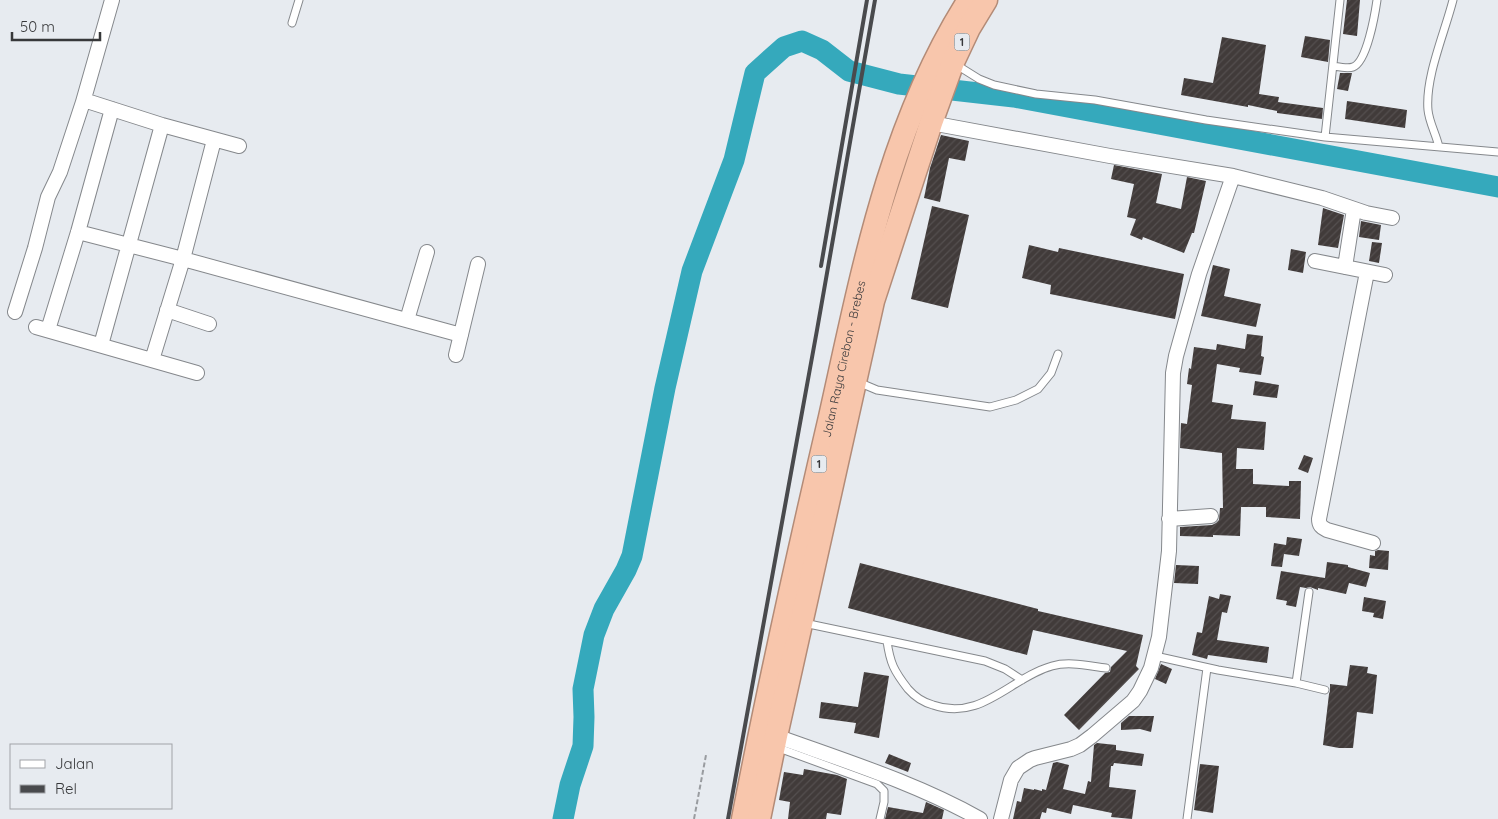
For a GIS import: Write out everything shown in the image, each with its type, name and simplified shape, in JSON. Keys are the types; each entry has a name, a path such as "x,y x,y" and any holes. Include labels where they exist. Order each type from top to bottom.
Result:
{"highway":[{"name":"Jalan Raya Cirebon - Brebes","path":"759,819 802,622 875,225 896,156 926,118 934,85 938,52 969,0"},
{"name":"Jalan Raya Cirebon - Brebes","path":"934,85 953,62 969,28 986,0"},
{"name":"Jalan Raya Cirebon - Brebes","path":"743,819 767,697 847,380"}],"street":[{"path":"15,312 35,248 48,197 60,172 83,102 112,0"},
{"path":"83,102 90,102 162,125 239,146"},
{"path":"112,109 78,232 42,329 197,373"},
{"path":"926,118 1100,154 1233,176 1322,198 1374,215 1392,218"},
{"path":"101,345 162,125"},
{"path":"152,360 214,140"},
{"path":"1001,819 1011,780 1018,768 1030,760 1076,747 1098,731 1136,697 1151,668 1159,637 1169,551 1173,373 1199,274 1233,176"},
{"path":"1345,267 1354,208"},
{"path":"78,232 461,335"},
{"path":"406,320 427,252"},
{"path":"1315,260 1385,275"},
{"path":"456,355 478,264"},
{"path":"1367,272 1319,524 1327,530 1373,542"},
{"path":"167,310 209,324"},
{"path":"1169,519 1211,516"},
{"path":"775,741 911,785 980,819"}],"lane":[{"path":"292,23 299,0"},
{"path":"1325,137 1340,0"},
{"path":"1333,66 1352,68 1359,63 1370,36 1377,0"},
{"path":"1439,147 1429,117 1428,94 1434,65 1453,0"},
{"path":"953,62 979,79 994,85 1036,94 1095,100 1206,120 1325,137 1498,152"},
{"path":"847,380 877,390 990,407 1016,400 1038,390 1051,373 1058,354"},
{"path":"1296,683 1309,592"},
{"path":"802,622 985,661 1005,669 1022,680"},
{"path":"887,640 890,658 903,682 916,698 937,707 954,710 966,709 990,699 1049,667 1065,664 1106,668"},
{"path":"1155,656 1207,668 1296,683 1325,690"},
{"path":"1186,819 1207,668"},
{"path":"775,741 785,752 877,784 884,791 884,802 880,819"}],"path":[{"path":"694,819 706,755"}],"building":[{"path":"1347,0 1360,0 1357,36 1343,34"},
{"path":"1305,36 1330,40 1328,62 1301,57"},
{"path":"1222,37 1266,45 1259,94 1279,97 1278,102 1323,108 1322,119 1277,113 1277,111 1248,105 1248,107 1181,95 1184,78 1213,83"},
{"path":"1340,73 1352,73 1348,91 1337,89"},
{"path":"1347,101 1407,110 1405,128 1345,119"},
{"path":"941,135 969,141 965,161 949,158 940,202 924,198 930,168"},
{"path":"1114,165 1162,174 1156,203 1181,209 1187,177 1206,181 1194,233 1192,233 1184,253 1143,237 1142,240 1130,235 1136,219 1127,217 1134,184 1111,179"},
{"path":"932,206 969,215 948,308 911,299"},
{"path":"1323,208 1344,215 1338,248 1318,245"},
{"path":"1361,221 1381,225 1379,240 1359,237"},
{"path":"1372,242 1382,243 1379,263 1369,261"},
{"path":"1029,245 1058,252 1059,248 1184,274 1175,319 1050,294 1051,285 1022,278"},
{"path":"1291,249 1306,252 1303,273 1288,270"},
{"path":"1213,265 1230,269 1224,296 1261,304 1256,327 1201,316"},
{"path":"1247,334 1263,336 1261,356 1264,357 1261,375 1239,372 1240,368 1217,364 1212,402 1233,405 1231,419 1266,422 1264,450 1237,448 1236,469 1253,469 1253,484 1289,486 1289,481 1301,481 1300,519 1266,517 1266,507 1241,507 1240,536 1180,536 1180,527 1212,525 1216,523 1219,520 1220,508 1223,508 1222,453 1180,448 1181,423 1187,424 1192,385 1187,384 1194,347 1216,350 1217,344 1245,349"},
{"path":"1255,381 1279,385 1277,398 1253,395"},
{"path":"1304,455 1313,458 1308,473 1298,469"},
{"path":"1287,537 1302,539 1299,556 1284,554 1282,567 1271,566 1274,543 1286,545"},
{"path":"1375,551 1389,551 1388,570 1369,568 1370,555 1375,556"},
{"path":"1327,562 1348,565 1348,567 1370,573 1366,587 1349,583 1346,594 1318,588 1318,590 1310,587 1300,587 1296,607 1286,605 1287,601 1276,599 1281,571 1325,578"},
{"path":"860,563 1038,609 1038,611 1143,635 1136,666 1139,669 1079,730 1064,715 1105,673 1110,672 1111,667 1127,651 1033,630 1027,655 848,608"},
{"path":"1176,565 1199,566 1198,584 1174,583"},
{"path":"1220,594 1231,596 1227,613 1222,612 1217,640 1269,647 1267,663 1208,655 1207,659 1192,655 1197,632 1202,633 1209,596 1219,599"},
{"path":"1364,597 1386,601 1383,619 1373,617 1374,613 1362,611"},
{"path":"1161,664 1172,669 1166,684 1155,679"},
{"path":"1350,665 1368,667 1367,673 1377,675 1373,714 1357,712 1353,748 1323,745 1330,684 1347,686"},
{"path":"864,672 889,676 879,738 854,733 856,723 819,718 821,702 858,707"},
{"path":"1129,716 1154,716 1151,732 1140,729 1121,730 1121,723"},
{"path":"1097,743 1116,745 1116,750 1144,754 1142,766 1114,763 1111,766 1109,787 1136,790 1132,819 1111,817 1112,813 1073,805 1071,814 1047,808 1046,813 1042,812 1040,819 1013,819 1017,801 1021,802 1024,788 1046,790 1053,763 1069,765 1063,789 1085,794 1088,781 1091,782 1094,745"},
{"path":"889,754 911,763 908,772 885,763"},
{"path":"1200,764 1219,766 1213,813 1194,810"},
{"path":"804,769 837,775 847,779 841,815 827,813 826,819 788,819 790,802 779,800 784,772 803,775"},
{"path":"926,802 944,810 942,819 885,819 888,807 923,813"}],"waterway":[{"path":"563,819 570,785 583,746 583,689 594,635 604,609 632,556 665,388 692,271 734,160 755,73 784,47 802,41 822,50 849,71 899,84 1014,97 1498,187"}],"railway":[{"path":"821,266 867,0"},
{"path":"728,819 875,0"}]}
